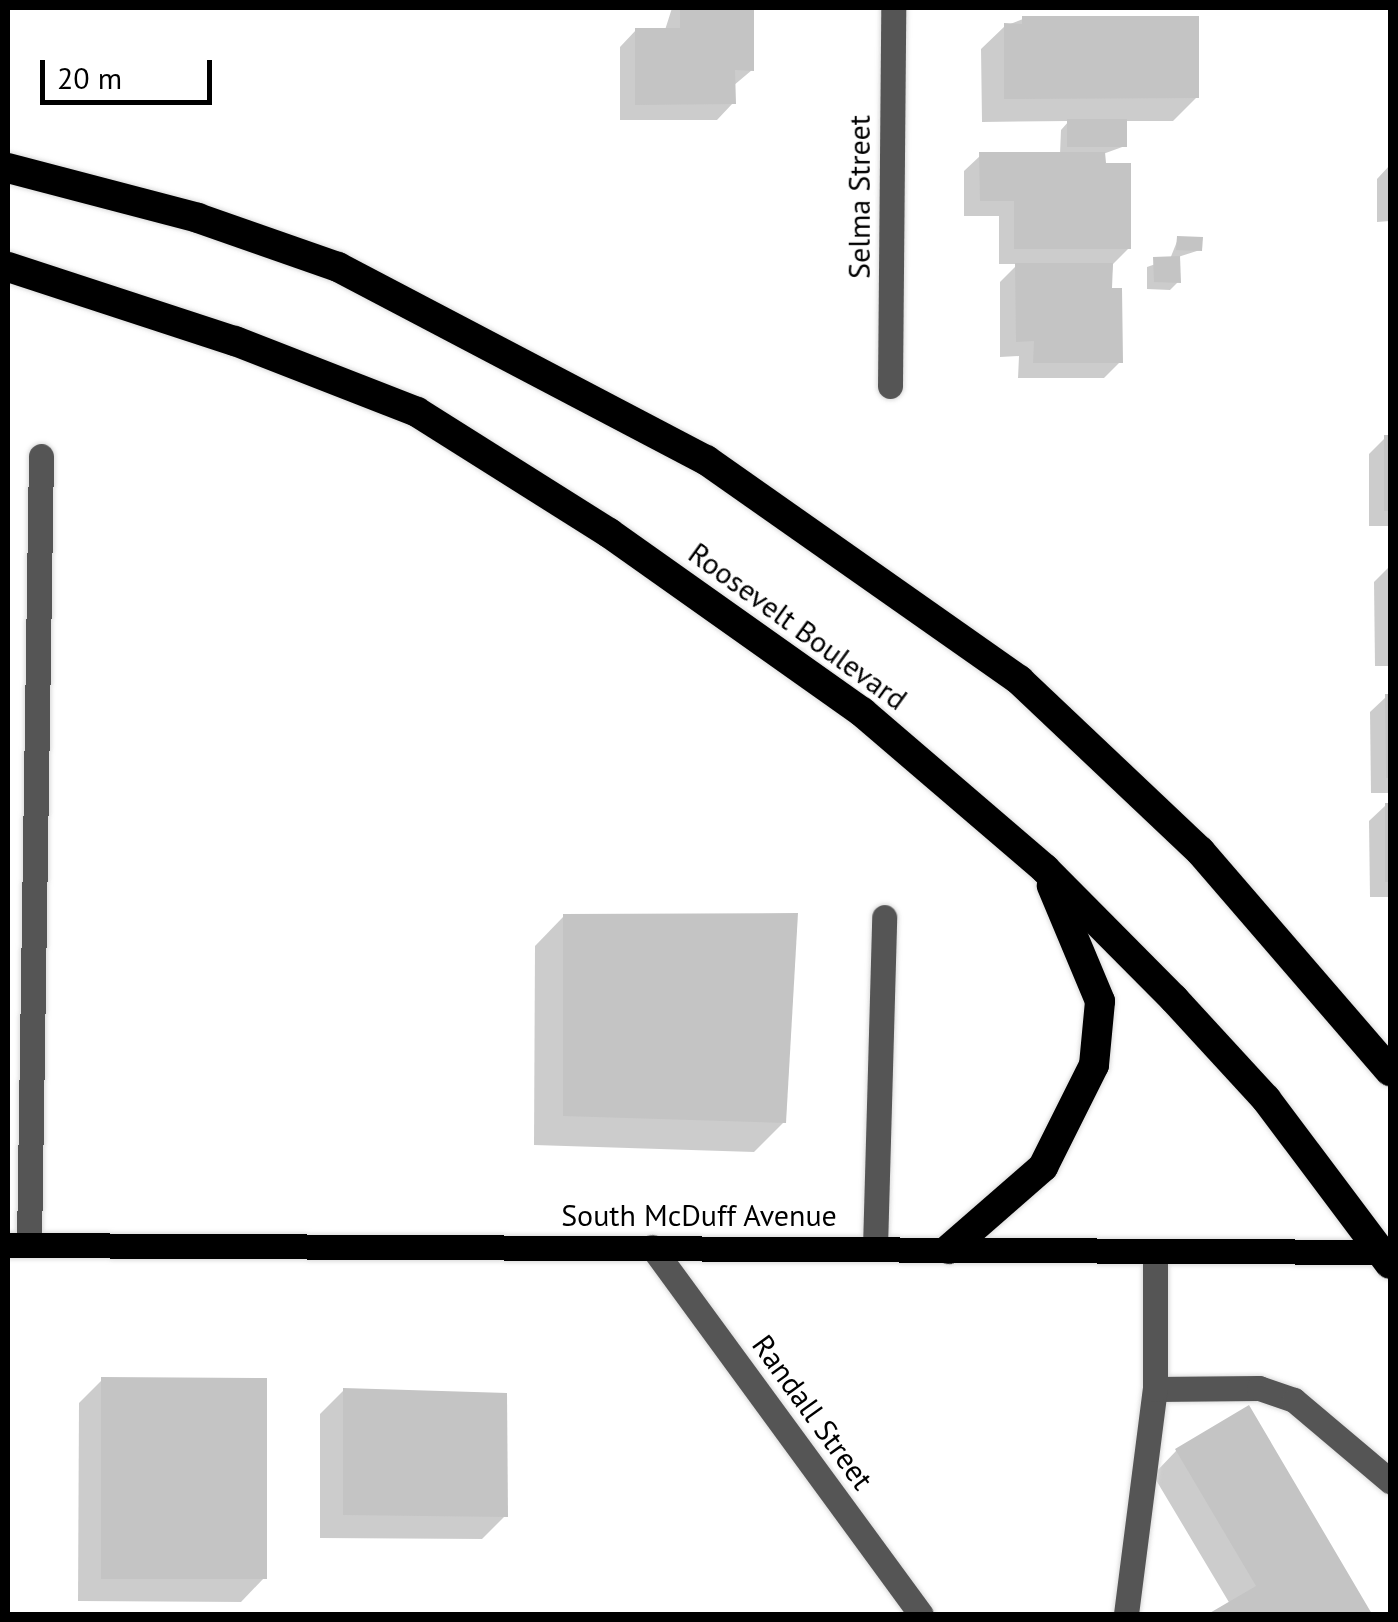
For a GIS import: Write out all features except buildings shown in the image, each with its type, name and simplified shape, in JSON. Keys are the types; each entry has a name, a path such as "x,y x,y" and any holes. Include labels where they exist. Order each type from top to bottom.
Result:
{"highway":[{"path":"8,168 198,218 338,266 706,460 1019,680 1200,851 1390,1070"},
{"name":"Roosevelt Boulevard","path":"8,267 236,340 418,412 609,533 862,712 1045,869 1266,1100 1388,1256"},
{"path":"949,1249 1043,1167 1094,1065 1100,1001 1045,869"}],"main road":[{"name":"South McDuff Avenue","path":"18,1245 875,1248 1388,1256"}],"street":[{"name":"Selma Street","path":"890,386 893,8"},
{"path":"18,1245 40,456"},
{"path":"875,1248 884,917"},
{"name":"Randall Street","path":"652,1247 922,1614"},
{"path":"1126,1614 1154,1389 1155,1251"},
{"path":"1154,1389 1259,1388 1294,1400 1390,1481"}]}
